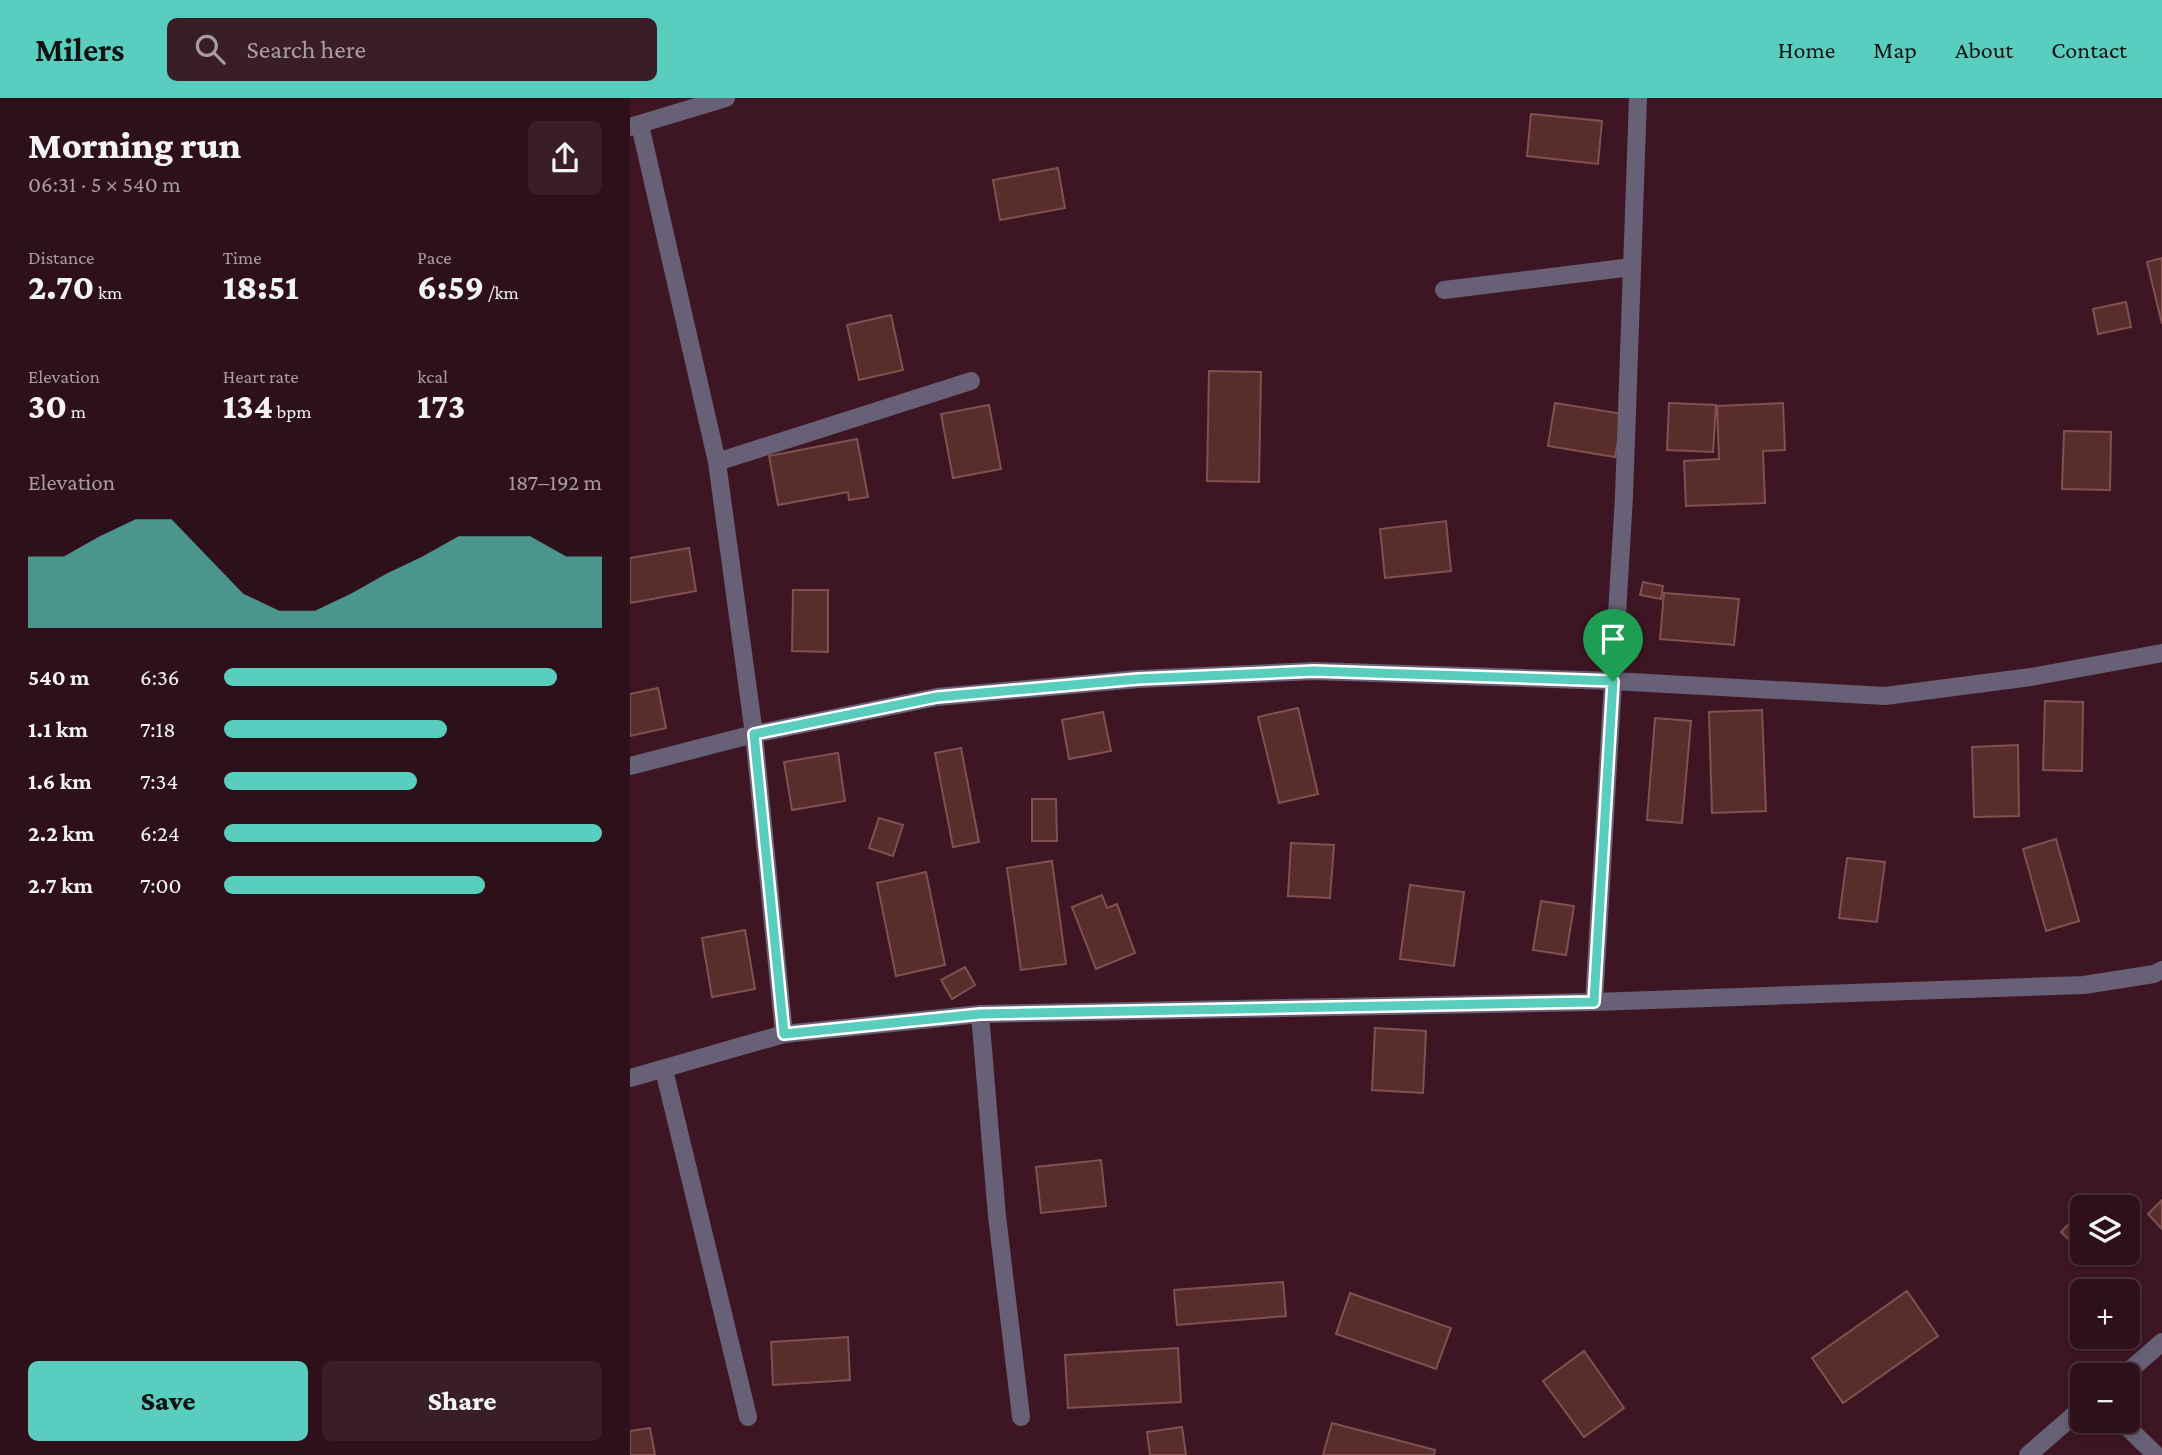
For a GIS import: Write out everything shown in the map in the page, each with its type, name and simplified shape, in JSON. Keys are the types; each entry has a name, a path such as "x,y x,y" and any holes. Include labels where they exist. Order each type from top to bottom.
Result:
{"street":[{"path":"726,98 635,126 717,462 754,734 784,1034"},
{"path":"1594,1002 1624,496 1639,98"},
{"path":"1444,290 1632,267"},
{"path":"717,462 971,381"},
{"path":"630,765 754,734 937,697 1138,679 1314,671 1613,681 1885,696 2031,677 2162,653"},
{"path":"630,1078 784,1034 980,1014 1594,1002 2084,985 2154,974 2162,970"},
{"path":"980,1014 997,1216 1021,1417"},
{"path":"664,1070 748,1417"},
{"path":"2138,1363 2162,1342"},
{"path":"2028,1455 2070,1418"},
{"path":"2133,1433 2156,1455"}],"building":[{"path":"1531,114 1602,121 1598,164 1527,156"},
{"path":"1058,168 1065,208 1000,220 993,180"},
{"path":"2162,258 2162,324 2147,262"},
{"path":"2126,302 2131,327 2098,334 2093,309"},
{"path":"891,315 903,370 859,380 847,325"},
{"path":"1209,371 1261,372 1259,482 1207,481"},
{"path":"1555,403 1623,414 1615,457 1548,446"},
{"path":"1669,403 1716,405 1713,452 1667,450"},
{"path":"1783,403 1785,450 1763,451 1765,503 1686,506 1684,461 1719,459 1717,406"},
{"path":"989,405 1001,469 953,478 941,414"},
{"path":"2064,431 2111,432 2110,490 2062,489"},
{"path":"857,439 868,497 849,500 848,492 778,505 769,456"},
{"path":"1446,521 1451,571 1385,578 1380,529"},
{"path":"689,548 696,591 630,603 630,558"},
{"path":"1643,582 1663,586 1661,599 1640,595"},
{"path":"793,590 828,590 828,652 792,651"},
{"path":"1664,593 1739,599 1734,645 1660,639"},
{"path":"658,688 666,728 630,736 630,694"},
{"path":"2045,701 2083,702 2082,771 2043,770"},
{"path":"1298,708 1318,794 1279,803 1258,717"},
{"path":"1762,710 1766,811 1712,813 1709,712"},
{"path":"1103,712 1111,751 1069,759 1062,720"},
{"path":"1655,718 1691,721 1682,823 1647,820"},
{"path":"2018,745 2019,816 1974,817 1972,747"},
{"path":"961,748 979,842 953,847 935,753"},
{"path":"838,753 845,801 792,810 784,762"},
{"path":"1032,799 1056,799 1057,841 1032,841"},
{"path":"879,818 903,825 893,856 869,848"},
{"path":"2056,839 2079,921 2046,931 2023,849"},
{"path":"1291,843 1334,845 1330,898 1288,896"},
{"path":"1847,858 1885,862 1877,922 1839,918"},
{"path":"1052,861 1066,964 1021,970 1007,868"},
{"path":"926,872 945,965 896,976 877,883"},
{"path":"1410,885 1464,892 1454,966 1400,959"},
{"path":"1102,895 1107,908 1117,904 1135,953 1096,969 1072,907"},
{"path":"1541,901 1574,906 1566,955 1533,950"},
{"path":"745,930 755,989 712,997 702,938"},
{"path":"965,967 975,985 952,999 941,980"},
{"path":"1375,1028 1426,1031 1423,1093 1372,1090"},
{"path":"1101,1160 1106,1206 1041,1213 1036,1167"},
{"path":"2162,1200 2162,1229 2148,1214"},
{"path":"2070,1223 2070,1241 2061,1232"},
{"path":"1283,1282 1286,1316 1177,1325 1174,1290"},
{"path":"1907,1291 1938,1336 1843,1403 1812,1358"},
{"path":"1350,1293 1451,1328 1436,1369 1336,1334"},
{"path":"848,1337 850,1380 773,1385 771,1342"},
{"path":"1178,1348 1181,1402 1068,1408 1065,1355"},
{"path":"1584,1351 1624,1408 1584,1437 1543,1381"},
{"path":"1332,1423 1435,1450 1434,1455 1323,1455"},
{"path":"1182,1427 1186,1455 1150,1455 1147,1432"},
{"path":"650,1428 655,1455 630,1455 630,1431"}],"route":[{"path":"1314,671 1613,681 1594,1002 980,1014 784,1034 754,734 937,697 1138,679 1314,671"}]}
